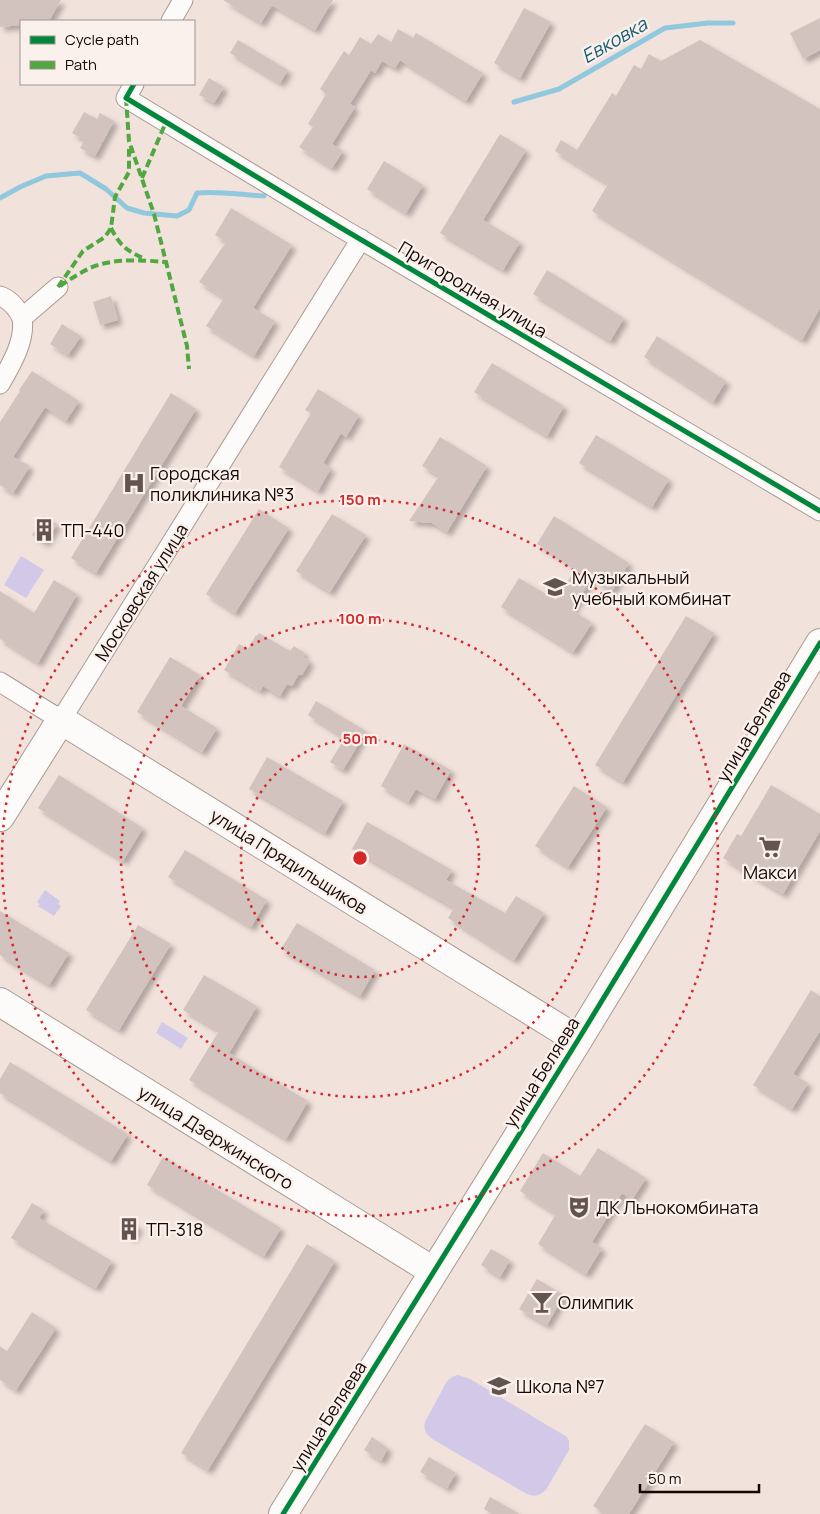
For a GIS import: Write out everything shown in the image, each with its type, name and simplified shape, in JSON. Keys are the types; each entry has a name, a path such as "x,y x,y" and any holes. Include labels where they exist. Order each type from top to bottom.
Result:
{"street":[{"path":"172,20 183,0"},
{"name":"Пригородная улица","path":"133,85 126,98 820,511"},
{"name":"Московская улица","path":"0,817 361,239"},
{"path":"22,318 58,287"},
{"path":"0,296 6,298 14,305 24,325 18,347 0,384"},
{"name":"улица Беляева","path":"283,1514 578,1040 820,643"},
{"name":"улица Прядильщиков","path":"0,682 578,1040"},
{"name":"улица Дзержинского","path":"0,1002 433,1271"}],"shaded area":[{"path":"21,556 44,570 26,598 4,585"},
{"path":"45,890 60,901 58,904 61,906 54,916 38,906 40,904 37,902"},
{"path":"162,1022 188,1038 181,1049 156,1033"},
{"path":"458,1375 470,1379 567,1437 569,1450 544,1492 537,1495 527,1494 434,1440 425,1430 425,1422 447,1381"}],"building":[{"path":"0,0 61,0 50,20 20,20 20,25 0,27"},
{"path":"223,0 333,0 315,30 272,5 261,23"},
{"path":"524,8 551,22 520,78 494,63"},
{"path":"820,18 820,50 803,59 790,33"},
{"path":"398,29 413,38 416,33 483,73 466,101 400,60 395,68 382,61 375,73 371,70 350,104 355,107 332,144 343,151 332,168 299,147 313,127 308,124 326,94 320,89 344,51 349,55 360,37 371,44 378,34 391,42"},
{"path":"238,40 288,70 280,83 230,53"},
{"path":"700,40 820,109 820,308 802,340 592,211 608,184 555,151 561,140 577,150 612,93 616,96 634,65 641,69 649,54 661,61"},
{"path":"209,78 224,87 214,103 199,95"},
{"path":"84,112 97,119 100,113 114,121 95,156 80,148 85,140 72,133"},
{"path":"500,134 526,150 483,220 520,242 503,270 440,233"},
{"path":"384,161 423,185 406,213 367,189"},
{"path":"231,208 292,245 253,308 275,321 254,356 206,326 224,298 199,282 226,242 215,235"},
{"path":"547,270 624,318 610,341 533,294"},
{"path":"111,296 118,320 100,325 93,302"},
{"path":"62,324 81,336 68,355 50,344"},
{"path":"657,336 726,381 713,402 644,357"},
{"path":"492,363 564,406 547,436 474,392"},
{"path":"32,371 79,401 66,421 45,407 13,457 30,466 13,493 0,485 0,422"},
{"path":"318,389 359,415 346,437 341,433 323,463 331,468 318,491 279,467 311,413 305,410"},
{"name":"Городская поликлиника №3","path":"171,393 196,409 96,573 71,558"},
{"path":"596,435 669,479 652,507 579,463"},
{"path":"440,437 487,466 447,532 432,523 409,521 439,476 422,466"},
{"path":"259,509 289,528 235,613 206,594"},
{"path":"332,514 366,535 330,592 296,571"},
{"name":"ТП-440","path":"44,516 57,524 45,543 32,535"},
{"path":"554,516 629,563 612,591 592,578 572,610 592,623 573,652 501,607 519,578 556,600 576,568 537,544"},
{"path":"54,580 77,594 38,663 0,639 0,591 34,613"},
{"path":"686,616 714,633 623,782 595,765"},
{"path":"259,633 290,651 294,646 305,653 303,657 310,661 302,675 299,674 292,686 287,684 280,696 263,686 260,691 224,670 239,644 248,649"},
{"path":"170,657 200,675 181,706 217,728 202,752 137,712"},
{"path":"316,701 366,731 343,770 330,762 345,738 308,715"},
{"path":"404,744 451,770 435,799 416,789 408,802 381,786"},
{"path":"267,757 343,801 325,833 249,789"},
{"path":"59,775 143,828 123,861 38,808"},
{"name":"Макси","path":"771,785 820,814 820,831 783,894 723,858 737,834 741,836"},
{"path":"574,786 607,807 568,867 535,846"},
{"path":"367,822 452,870 446,880 505,913 516,896 544,913 514,960 448,918 454,908 352,849"},
{"path":"185,850 267,900 251,927 168,877"},
{"path":"0,911 69,953 49,985 0,955"},
{"path":"297,923 375,970 360,996 281,949"},
{"path":"138,925 171,944 119,1030 86,1010"},
{"path":"204,975 257,1006 229,1053 308,1101 286,1139 189,1080 219,1031 183,1010"},
{"path":"811,990 820,996 820,1031 793,1074 808,1083 792,1109 753,1085"},
{"path":"10,1062 128,1134 111,1161 0,1093 0,1079"},
{"name":"ДК Льнокомбината","path":"598,1148 646,1178 632,1200 622,1193 592,1242 602,1248 586,1274 538,1244 556,1214 520,1191 543,1153 580,1176"},
{"path":"163,1157 281,1228 264,1256 147,1185"},
{"path":"32,1203 44,1210 39,1218 112,1261 96,1288 11,1238"},
{"name":"ТП-318","path":"127,1219 139,1227 132,1238 120,1230"},
{"path":"307,1244 335,1261 208,1470 181,1453"},
{"path":"491,1249 510,1260 500,1277 481,1265"},
{"name":"Олимпик","path":"537,1279 564,1295 547,1325 519,1309"},
{"path":"32,1312 56,1328 16,1390 0,1380 0,1346 7,1351"},
{"path":"645,1424 674,1442 629,1514 606,1514 593,1506"},
{"path":"372,1437 388,1448 381,1461 364,1450"},
{"path":"429,1457 456,1473 447,1488 420,1472"},
{"path":"490,1497 520,1514 492,1514 484,1509"}],"waterway":[{"name":"Евковка","path":"514,102 559,89 665,28 708,23 733,23"},
{"name":"Евковка","path":"0,198 46,176 80,173 106,189 127,208 144,213 177,216 189,210 197,193 264,196"}],"marked path":[{"path":"126,98 129,141 154,214 187,346 189,369"},
{"path":"142,178 166,122"},
{"path":"58,287 83,251 105,237 111,228 115,197 129,172 129,148"},
{"path":"111,228 125,247 145,259"},
{"path":"60,286 96,265 136,260 166,262"}],"cycle path":[{"path":"133,85 126,98 343,229 820,511"},
{"path":"283,1514 578,1040 820,643"}],"place":[{"name":"Городская поликлиника №3","path":"134,483"},
{"name":"ТП-440","path":"44,530"},
{"name":"Музыкальный учебный комбинат","path":"555,587"},
{"name":"Макси","path":"770,847"},
{"name":"ДК Льнокомбината","path":"579,1207"},
{"name":"ТП-318","path":"129,1229"},
{"name":"Олимпик","path":"542,1302"},
{"name":"Школа №7","path":"499,1386"}]}
